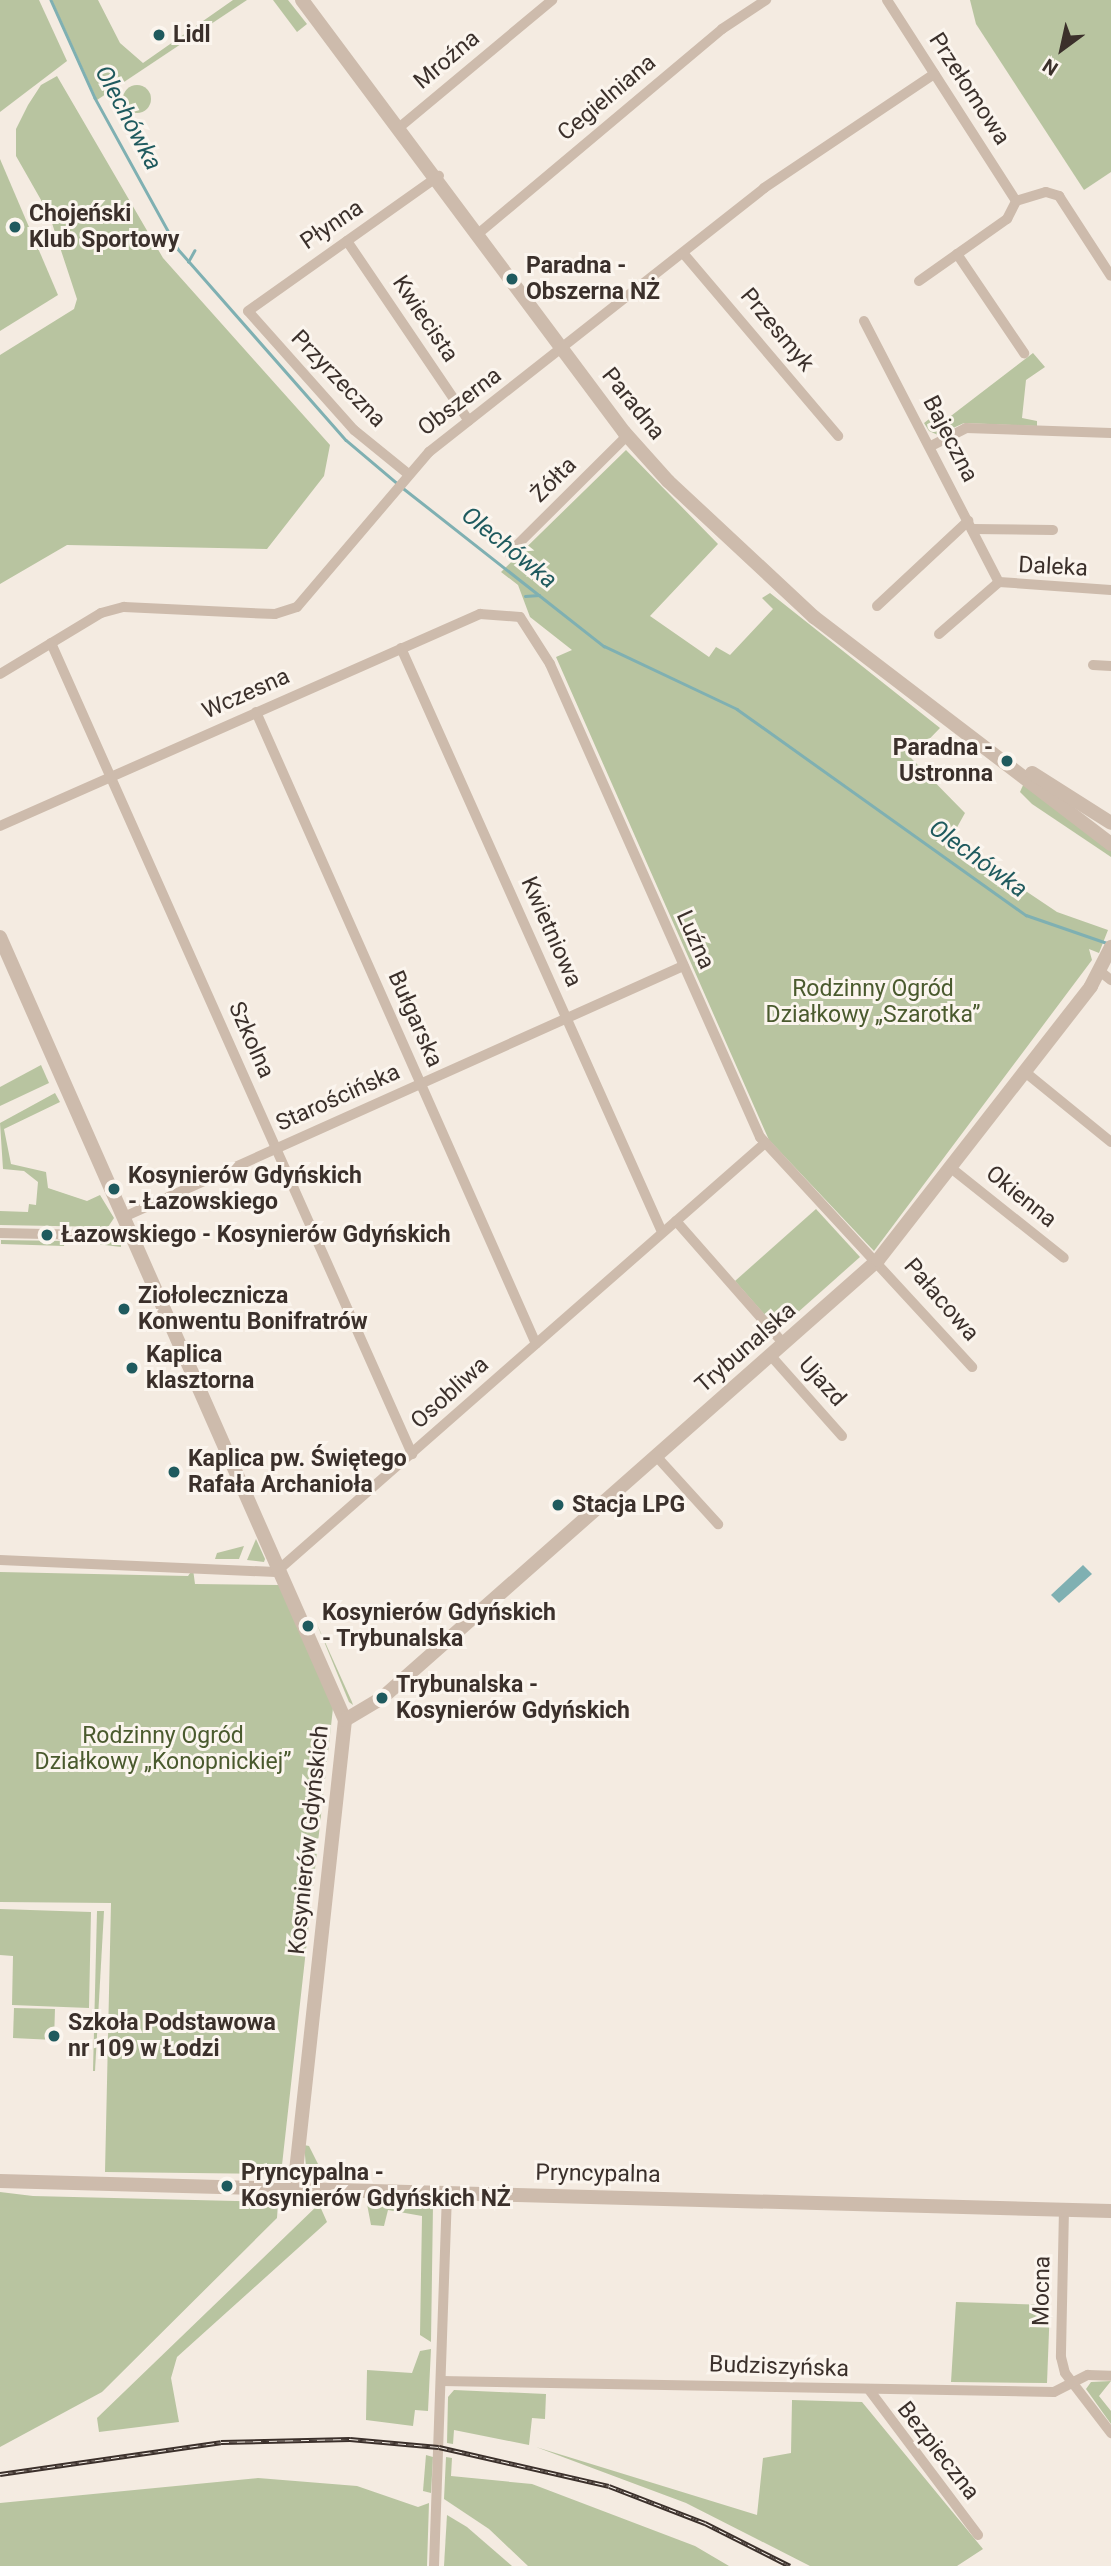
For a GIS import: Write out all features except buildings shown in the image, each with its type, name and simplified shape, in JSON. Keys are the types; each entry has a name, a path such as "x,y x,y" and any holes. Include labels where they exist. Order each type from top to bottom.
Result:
{"street":[{"name":"Paradna","path":"302,0 439,176 562,350 627,436 814,617 1007,761 1111,844"},
{"name":"Mroźna","path":"401,126 552,0"},
{"name":"Cegielniana","path":"479,233 722,29 766,0"},
{"name":"Przełomowa","path":"887,0 1017,201"},
{"name":"Obszerna","path":"0,674 51,643 124,607 290,611 308,597 405,475 469,421 764,188 934,74"},
{"name":"Płynna","path":"248,308 439,176"},
{"path":"919,281 1007,219 1017,201 1054,193 1111,276"},
{"name":"Kwiecista","path":"347,241 469,421"},
{"name":"Przesmyk","path":"683,253 838,436"},
{"path":"957,254 1024,353"},
{"name":"Przyrzeczna","path":"248,308 354,430 405,475"},
{"name":"Bajeczna","path":"864,321 998,579"},
{"path":"931,446 966,428 1111,433"},
{"name":"Żółta","path":"509,553 627,436"},
{"path":"877,606 970,525 1053,530"},
{"path":"939,634 998,579"},
{"name":"Daleka","path":"998,579 1111,590"},
{"name":"Wczesna","path":"0,826 480,614 511,613"},
{"name":"Luźna","path":"511,613 527,623 550,664 683,966 765,1143 878,1260"},
{"name":"Szkolna","path":"51,643 412,1454"},
{"name":"Kwietniowa","path":"401,648 662,1233"},
{"path":"1093,665 1111,666"},
{"name":"Bułgarska","path":"256,712 536,1344"},
{"name":"Paradna","path":"1007,761 1111,823"},
{"name":"Kosynierów Gdyńskich","path":"0,937 283,1568 345,1720 294,2189"},
{"name":"Trybunalska","path":"345,1720 382,1698 878,1260 1025,1072 1106,976 1110,950"},
{"name":"Starościńska","path":"126,1216 683,966"},
{"path":"1025,1072 1111,1142"},
{"name":"Osobliwa","path":"283,1568 765,1143"},
{"name":"Okienna","path":"951,1168 1064,1258"},
{"path":"676,1221 784,1344"},
{"path":"0,1234 135,1236"},
{"name":"Pałacowa","path":"878,1260 972,1367"},
{"name":"Ujazd","path":"771,1356 842,1436"},
{"path":"657,1457 718,1524"},
{"path":"0,1560 193,1566 273,1574 283,1568"},
{"name":"Pryncypalna","path":"0,2181 1111,2211"},
{"path":"434,2566 447,2194"},
{"name":"Mocna","path":"1064,2209 1065,2373 1072,2383"},
{"name":"Budziszyńska","path":"441,2381 1055,2392 1088,2375 1111,2375"},
{"path":"1072,2383 1111,2432"},
{"name":"Bezpieczna","path":"870,2390 870,2399 978,2535"}],"green space":[{"path":"0,0 39,0 67,61 0,112"},
{"path":"52,0 98,0 120,43 143,63 233,0 247,0 97,100"},
{"path":"273,0 288,0 307,24 297,32"},
{"path":"970,0 1111,0 1111,172 1084,190 976,24"},
{"path":"57,76 163,258 330,445 324,476 267,549 67,545 0,584 0,355 74,309 77,299 49,214 16,156 16,129 28,105 41,85"},
{"path":"137,85 147,89 151,99 147,109 137,113 127,109 123,99 127,89"},
{"name":"Chojeński Klub Sportowy","path":"0,159 58,295 0,331"},
{"path":"1033,353 1045,367 1026,380 1022,418 1037,421 1037,426 964,423 938,435 929,431 924,423 933,416 943,422"},
{"name":"Rodzinny Ogród Działkowy „Szarotka”","path":"626,450 718,544 650,616 709,657 716,647 730,655 773,609 762,598 770,593 940,728 911,758 965,813 950,840 1057,912 1108,930 1099,953 1089,949 1092,960 874,1251 769,1140 556,657 572,650 530,617 518,585 501,572"},
{"path":"1024,783 1111,851 1111,857 1032,804 1020,792"},
{"path":"41,1065 49,1083 0,1106 0,1087"},
{"path":"55,1093 60,1102 4,1129 11,1164 46,1172 48,1188 87,1201 100,1195 114,1218 108,1227 0,1225 0,1211 28,1212 29,1204 36,1205 38,1182 24,1171 3,1169 0,1123"},
{"path":"816,1209 860,1257 778,1330 735,1281"},
{"path":"1,1240 65,1241 64,1246 1,1244"},
{"path":"72,1241 121,1242 121,1247"},
{"path":"256,1539 265,1559 264,1562 247,1560"},
{"path":"244,1546 239,1559 215,1559 217,1553"},
{"name":"Rodzinny Ogród Działkowy „Konopnickiej”","path":"193,1569 195,1584 279,1585 333,1708 281,2174 105,2172 111,1903 0,1902 0,1572 188,1576"},
{"path":"316,1622 352,1702 353,1705 349,1702"},
{"path":"0,1909 91,1912 89,2008 12,2005 13,1956 0,1955"},
{"path":"97,1911 104,1911 93,2071"},
{"path":"14,2008 55,2009 54,2040 13,2038"},
{"path":"304,2145 309,2146 325,2178 307,2177"},
{"path":"0,2192 33,2196 278,2202 277,2218 102,2392 0,2447"},
{"path":"319,2204 327,2222 177,2357 171,2378 179,2422 99,2432 97,2418"},
{"path":"367,2204 433,2205 431,2342 420,2335 422,2216 388,2210 384,2226 371,2225"},
{"path":"956,2302 1050,2305 1047,2383 951,2382"},
{"path":"431,2349 428,2411 415,2410 413,2426 366,2420 367,2370 412,2373 420,2351"},
{"path":"1111,2381 1099,2396 1111,2411 1111,2424 1086,2389 1091,2382"},
{"path":"454,2390 546,2394 545,2419 532,2418 529,2445 454,2430 453,2444 447,2443 448,2397"},
{"path":"792,2400 862,2402 983,2549 957,2566 810,2566 686,2503 536,2447 757,2515 763,2458 791,2453"},
{"path":"426,2455 433,2457 431,2493 423,2491"},
{"path":"446,2457 452,2458 451,2476 532,2484 695,2546 729,2566 528,2566 489,2529 444,2499"},
{"path":"258,2478 357,2486 418,2507 429,2503 427,2566 0,2566 0,2503"},
{"path":"447,2515 467,2527 512,2566 444,2566"}],"water":[{"path":"1083,1565 1092,1574 1059,1603 1051,1595"}],"waterway":[{"name":"Olechówka","path":"51,0 95,98 178,249 346,440 398,484"},
{"path":"188,262 194,251"},
{"name":"Olechówka","path":"403,488 604,646 737,709 1026,915 1107,943"},
{"name":"Olechówka","path":"525,596 539,595"}],"railway":[{"path":"0,2474 221,2442 350,2439 439,2447 609,2486 705,2523 790,2566"}],"place":[{"name":"Lidl","path":"159,35"},
{"name":"Chojeński Klub Sportowy","path":"15,227"},
{"name":"Paradna - Obszerna NŻ","path":"512,279"},
{"name":"Paradna - Ustronna","path":"1007,761"},
{"name":"Kosynierów Gdyńskich - Łazowskiego","path":"114,1189"},
{"name":"Łazowskiego - Kosynierów Gdyńskich","path":"47,1235"},
{"name":"Ziołolecznicza Konwentu Bonifratrów","path":"124,1309"},
{"name":"Kaplica klasztorna","path":"132,1368"},
{"name":"Kaplica pw. Świętego Rafała Archanioła","path":"174,1472"},
{"name":"Stacja LPG","path":"558,1505"},
{"name":"Kosynierów Gdyńskich - Trybunalska","path":"308,1626"},
{"name":"Trybunalska - Kosynierów Gdyńskich","path":"382,1698"},
{"name":"Szkoła Podstawowa nr 109 w Łodzi","path":"54,2036"},
{"name":"Pryncypalna - Kosynierów Gdyńskich NŻ","path":"227,2186"}]}
